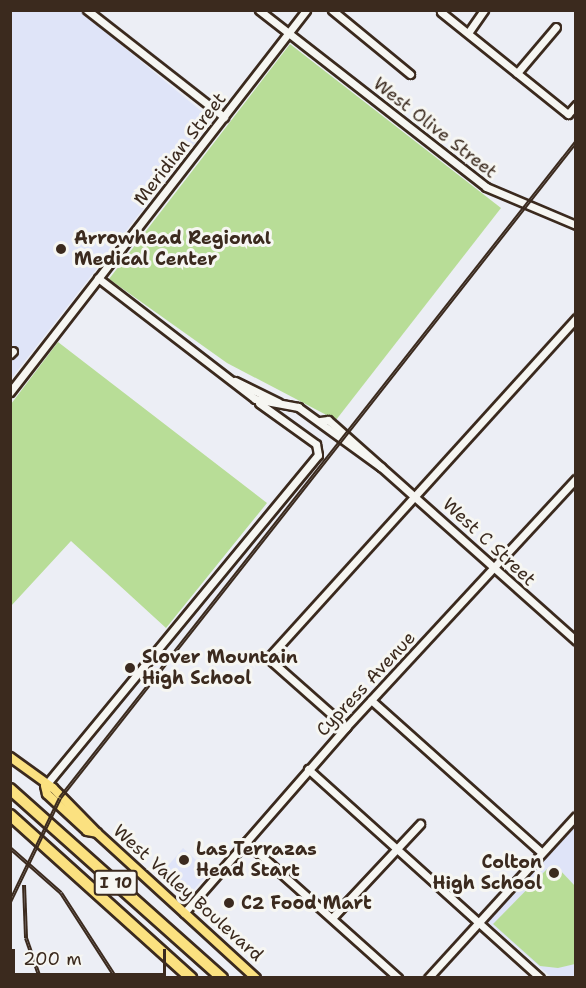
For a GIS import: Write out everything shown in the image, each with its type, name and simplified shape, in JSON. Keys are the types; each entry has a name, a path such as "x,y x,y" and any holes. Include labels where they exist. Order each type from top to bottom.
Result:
{"highway":[{"name":"I 10","path":"10,789 222,978"},
{"name":"I 10","path":"10,815 192,978"}],"main road":[{"name":"West Valley Boulevard","path":"10,757 45,786 46,794 97,833 256,978"}],"street":[{"path":"87,10 224,117"},
{"name":"West Olive Street","path":"259,10 486,187 576,225"},
{"name":"Meridian Street","path":"10,392 306,10"},
{"path":"332,10 410,74"},
{"path":"468,33 484,10"},
{"path":"441,12 568,114 576,105"},
{"path":"518,73 556,27"},
{"name":"West C Street","path":"98,278 235,381 255,399 281,403"},
{"path":"346,728 268,658 576,318"},
{"name":"West C Street","path":"235,381 320,421 381,467 416,495 576,641"},
{"path":"45,786 318,455 316,444 281,421 255,399"},
{"path":"281,403 281,421"},
{"name":"Cypress Avenue","path":"184,913 308,769 576,479"},
{"path":"371,700 542,853"},
{"path":"308,769 540,978"},
{"path":"428,978 576,816"},
{"path":"332,918 420,824"},
{"path":"246,842 398,978"}],"shaded area":[{"name":"Arrowhead Regional Medical Center","path":"11,11 80,11 212,120 11,379"},
{"name":"Colton High School","path":"575,825 575,977 551,977 488,922"},
{"name":"Las Terrazas Head Start","path":"183,848 209,872 191,893 183,893 161,874"}],"green space":[{"path":"290,44 501,208 336,420 227,363 109,279"},
{"path":"58,342 267,503 166,628 71,541 11,606 11,404"},
{"name":"Colton High School","path":"547,869 559,869 575,886 575,964 558,968 540,966 493,924"}],"railway":[{"path":"10,902 60,798 576,142"},
{"path":"10,848 61,893 116,978"},
{"path":"24,885 26,938 40,978"}],"place":[{"name":"Arrowhead Regional Medical Center","path":"61,249"},
{"name":"Slover Mountain High School","path":"130,668"},
{"name":"Las Terrazas Head Start","path":"184,860"},
{"name":"Colton High School","path":"554,873"},
{"name":"C2 Food Mart","path":"229,903"}]}
